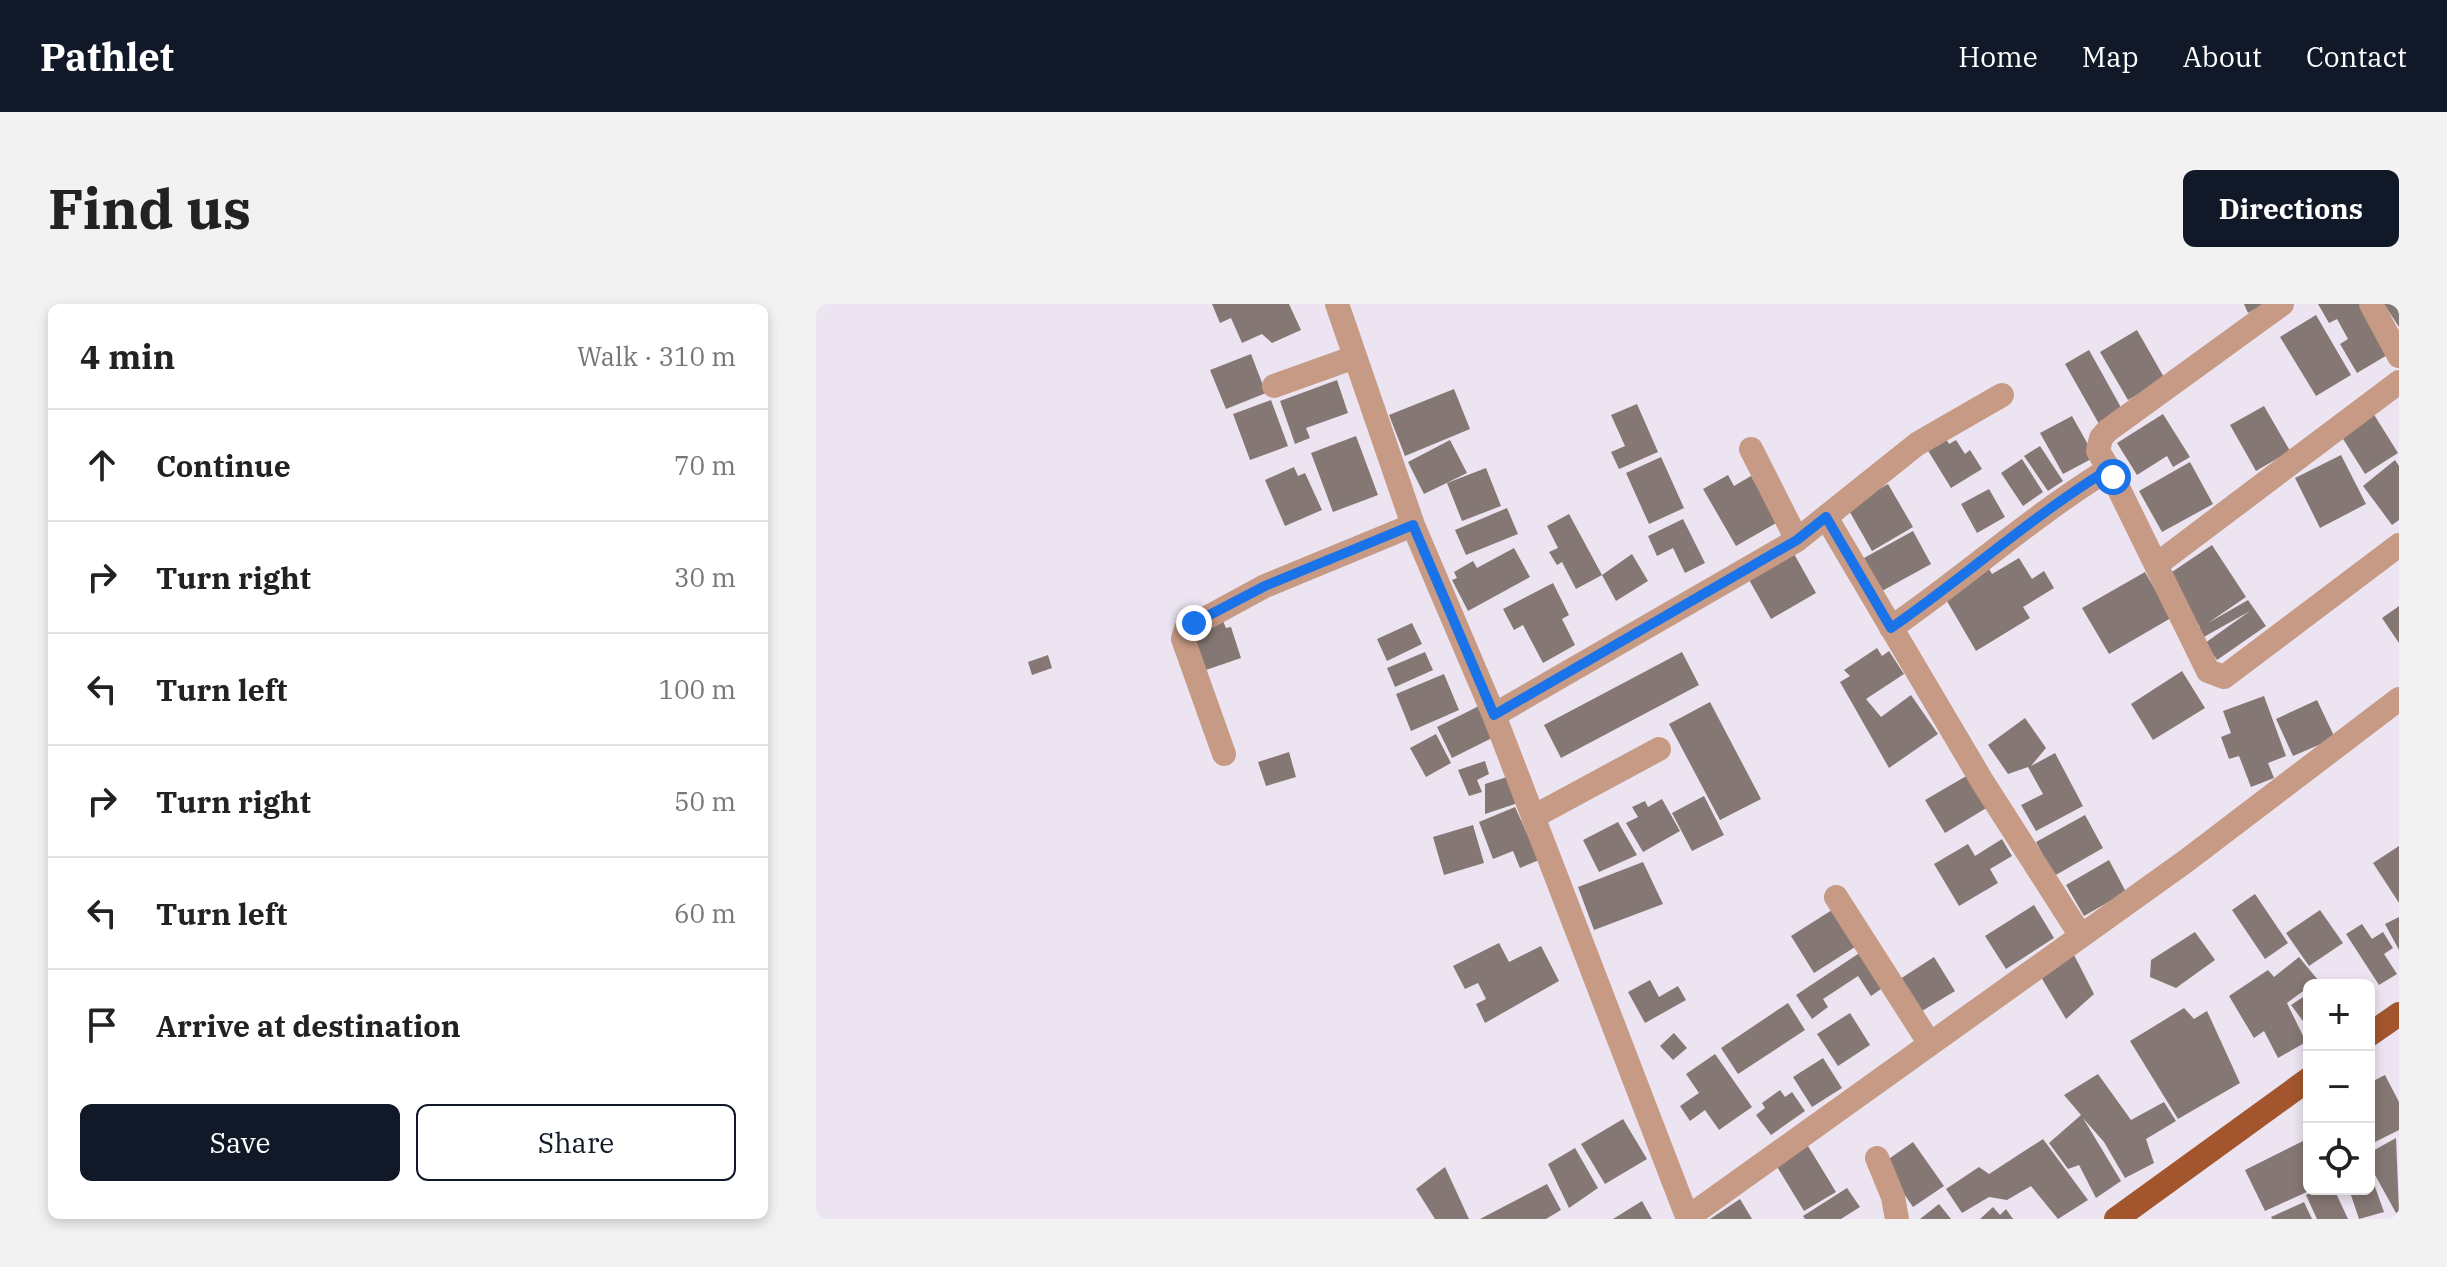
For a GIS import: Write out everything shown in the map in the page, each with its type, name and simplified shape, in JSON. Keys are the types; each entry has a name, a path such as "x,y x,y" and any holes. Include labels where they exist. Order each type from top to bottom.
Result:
{"main road":[{"path":"2375,1031 2399,1014"},
{"path":"2116,1219 2303,1083"}],"street":[{"path":"1337,304 1413,525 1494,715 1687,1219 2081,936 2399,699"},
{"path":"2282,304 2107,431 2101,438 2098,451 2208,671 2224,677 2399,545"},
{"path":"2371,304 2399,356"},
{"path":"1274,386 1355,357"},
{"path":"2156,565 2399,382"},
{"path":"1494,715 1797,540 1917,444 2002,395"},
{"path":"1751,449 1797,540"},
{"path":"1891,628 1956,584 2059,501 2109,469"},
{"path":"1826,517 1982,781 2081,936"},
{"path":"1224,754 1183,632 1265,586 1413,525"},
{"path":"1533,817 1659,749"},
{"path":"1836,897 1930,1044"},
{"path":"1877,1158 1893,1197 1897,1219"}],"building":[{"path":"1212,304 1289,304 1301,330 1272,343 1262,334 1242,343 1231,318 1220,323"},
{"path":"2244,304 2265,304 2248,313"},
{"path":"2318,304 2360,304 2389,354 2357,373 2340,344 2348,339 2337,319 2329,323"},
{"path":"2384,304 2399,304 2399,327"},
{"path":"2316,315 2351,375 2316,396 2280,337"},
{"path":"2137,330 2165,379 2128,400 2100,352"},
{"path":"2089,350 2123,411 2099,424 2065,364"},
{"path":"1251,354 1266,393 1226,409 1210,370"},
{"path":"1337,380 1348,413 1306,428 1310,438 1295,444 1280,401"},
{"path":"1454,389 1470,429 1405,456 1389,415"},
{"path":"1271,400 1288,446 1250,460 1233,414"},
{"path":"1637,404 1658,452 1619,469 1611,452 1625,446 1611,415"},
{"path":"2264,406 2290,451 2256,471 2230,425"},
{"path":"2373,413 2398,453 2365,474 2340,434"},
{"path":"2163,414 2190,457 2173,467 2167,456 2137,475 2117,443"},
{"path":"2072,416 2095,457 2063,474 2040,433"},
{"path":"1356,436 1378,495 1333,512 1311,453"},
{"path":"1945,437 1949,444 1956,440 1965,454 1970,450 1982,469 1951,488 1927,449"},
{"path":"1450,440 1467,473 1424,494 1408,462"},
{"path":"2040,446 2063,481 2048,491 2024,456"},
{"path":"2341,455 2366,504 2320,528 2295,478"},
{"path":"1661,457 1684,508 1649,524 1626,473"},
{"path":"2022,459 2043,492 2023,506 2001,473"},
{"path":"2395,460 2399,466 2399,520 2392,525 2363,486"},
{"path":"2190,462 2213,504 2162,532 2139,491"},
{"path":"1294,467 1298,476 1305,473 1322,510 1285,526 1265,480"},
{"path":"1486,468 1501,506 1462,521 1447,483"},
{"path":"1728,475 1734,486 1751,476 1778,522 1736,546 1703,489"},
{"path":"1888,484 1913,527 1872,551 1847,507"},
{"path":"1989,489 2005,517 1977,533 1961,504"},
{"path":"1507,508 1518,534 1466,555 1455,530"},
{"path":"1569,514 1602,575 1576,589 1562,562 1557,565 1549,552 1558,548 1547,526"},
{"path":"1683,519 1705,563 1685,573 1673,548 1657,556 1648,536"},
{"path":"1913,531 1931,564 1882,591 1864,558"},
{"path":"2212,545 2246,597 2208,623 2248,600 2266,626 2217,660 2205,643 2250,611 2202,638 2197,629 2200,627 2166,576"},
{"path":"1514,548 1530,577 1468,611 1452,580 1457,578 1454,572 1473,561 1477,568"},
{"path":"1793,552 1816,593 1771,619 1748,578"},
{"path":"1632,554 1648,581 1616,601 1602,575"},
{"path":"2019,558 2032,579 2044,571 2054,588 2023,607 2030,618 1976,651 1944,596 1989,569 1992,574"},
{"path":"2145,572 2171,618 2109,654 2082,608"},
{"path":"1553,583 1569,615 1562,619 1575,645 1543,663 1523,625 1514,630 1503,609"},
{"path":"2399,606 2399,643 2382,618"},
{"path":"1223,621 1226,628 1231,627 1241,658 1200,672 1187,634"},
{"path":"1412,623 1422,644 1387,661 1377,639"},
{"path":"1877,648 1882,656 1889,651 1904,674 1866,699 1881,717 1911,695 1938,734 1889,768 1840,682 1850,676 1844,670"},
{"path":"1425,652 1433,670 1395,687 1387,668"},
{"path":"1682,652 1699,685 1561,758 1544,725"},
{"path":"1048,655 1052,668 1032,675 1028,662"},
{"path":"2182,671 2205,708 2153,740 2131,704"},
{"path":"1444,674 1459,710 1411,731 1396,694"},
{"path":"2264,696 2286,756 2268,763 2274,778 2251,787 2239,756 2229,759 2221,737 2231,733 2223,711"},
{"path":"2317,700 2335,738 2293,756 2276,719"},
{"path":"1710,702 1761,799 1720,820 1669,724"},
{"path":"1479,706 1494,737 1452,758 1437,727"},
{"path":"2025,718 2046,748 2031,766 2055,753 2083,806 2036,831 2021,805 2043,794 2028,767 2008,774 1988,745"},
{"path":"1436,734 1451,763 1426,777 1410,748"},
{"path":"1289,752 1296,777 1266,786 1258,762"},
{"path":"1485,761 1489,774 1477,780 1482,792 1469,796 1458,770"},
{"path":"1968,775 1988,807 1945,833 1925,800"},
{"path":"1510,776 1518,803 1485,814 1485,784"},
{"path":"1704,796 1724,835 1692,851 1672,813"},
{"path":"1662,799 1680,831 1643,852 1626,823 1638,817 1632,807 1645,801 1648,807"},
{"path":"1515,807 1539,860 1520,868 1513,851 1493,859 1479,822"},
{"path":"2085,815 2103,848 2054,876 2036,842"},
{"path":"1618,822 1637,855 1599,872 1583,840"},
{"path":"1473,825 1484,863 1444,875 1433,837"},
{"path":"2002,839 2012,856 1990,869 1998,883 1959,906 1934,864 1968,844 1975,856"},
{"path":"2399,846 2399,903 2373,863"},
{"path":"2109,860 2126,892 2084,916 2066,885"},
{"path":"1643,862 1663,904 1594,930 1578,887"},
{"path":"2255,894 2288,943 2265,959 2232,910"},
{"path":"2034,905 2054,938 2006,969 1985,936"},
{"path":"1832,910 1855,947 1814,973 1791,936"},
{"path":"2320,910 2343,943 2309,966 2286,933"},
{"path":"2399,917 2399,950 2385,924"},
{"path":"2362,924 2372,939 2383,932 2393,948 2384,954 2397,974 2379,985 2346,934"},
{"path":"2195,932 2215,960 2176,988 2150,977 2151,960"},
{"path":"1499,943 1509,962 1541,946 1559,981 1485,1023 1476,1004 1486,999 1478,983 1465,989 1453,966"},
{"path":"2071,949 2094,994 2066,1019 2038,972"},
{"path":"1864,950 1888,984 1871,996 1858,976 1823,999 1828,1007 1812,1019 1796,995"},
{"path":"1934,957 1955,991 1917,1014 1897,981"},
{"path":"2299,957 2317,979 2303,979 2303,991 2287,1003 2303,1036 2303,1044 2278,1058 2264,1031 2254,1038 2229,996 2268,970 2274,977"},
{"path":"1650,980 1659,997 1678,986 1686,1000 1645,1023 1628,992"},
{"path":"2303,997 2303,1021 2291,1005"},
{"path":"1788,1003 1805,1030 1738,1074 1721,1048"},
{"path":"2184,1008 2194,1019 2207,1011 2240,1083 2178,1119 2130,1041"},
{"path":"1850,1013 1870,1045 1838,1066 1817,1034"},
{"path":"1674,1033 1687,1048 1673,1060 1660,1046"},
{"path":"1715,1054 1752,1107 1719,1130 1705,1110 1690,1121 1680,1106 1699,1093 1686,1074"},
{"path":"1823,1058 1842,1088 1812,1107 1793,1077"},
{"path":"2098,1074 2131,1120 2164,1102 2176,1121 2146,1139 2154,1163 2125,1178 2104,1142 2083,1118 2121,1181 2096,1198 2079,1165 2068,1169 2049,1143 2081,1115 2064,1095"},
{"path":"2385,1075 2399,1102 2399,1130 2375,1142 2375,1123 2375,1080"},
{"path":"1780,1090 1785,1097 1792,1092 1805,1111 1771,1135 1756,1115 1765,1108 1762,1103"},
{"path":"1623,1119 1647,1159 1605,1184 1581,1144"},
{"path":"2396,1138 2399,1211 2396,1213 2375,1175 2375,1150"},
{"path":"2043,1139 2088,1200 2058,1219 2031,1186 2007,1200 1989,1197 1962,1213 1946,1189 1979,1167 1989,1174"},
{"path":"2303,1141 2303,1194 2265,1211 2245,1170"},
{"path":"1913,1142 1944,1186 1913,1207 1883,1163"},
{"path":"1808,1146 1836,1192 1804,1211 1773,1160"},
{"path":"1575,1148 1598,1188 1569,1208 1548,1164"},
{"path":"1445,1167 1469,1219 1435,1219 1416,1189"},
{"path":"1547,1184 1561,1210 1546,1219 1480,1219"},
{"path":"2375,1187 2384,1212 2359,1219 2351,1195 2375,1195"},
{"path":"1847,1188 1860,1207 1841,1219 1805,1219 1803,1216"},
{"path":"2306,1195 2337,1195 2348,1219 2317,1219"},
{"path":"1740,1199 1752,1219 1710,1219"},
{"path":"1642,1201 1652,1219 1613,1219"},
{"path":"2304,1202 2312,1219 2271,1217"},
{"path":"1939,1204 1951,1219 1920,1219"},
{"path":"1993,1207 2000,1215 2006,1209 2013,1219 1980,1219"}],"route":[{"path":"1194,623 1265,586 1413,525 1494,715 1797,540 1826,517 1891,628 1956,584 2059,501 2109,469 2113,477"}]}
